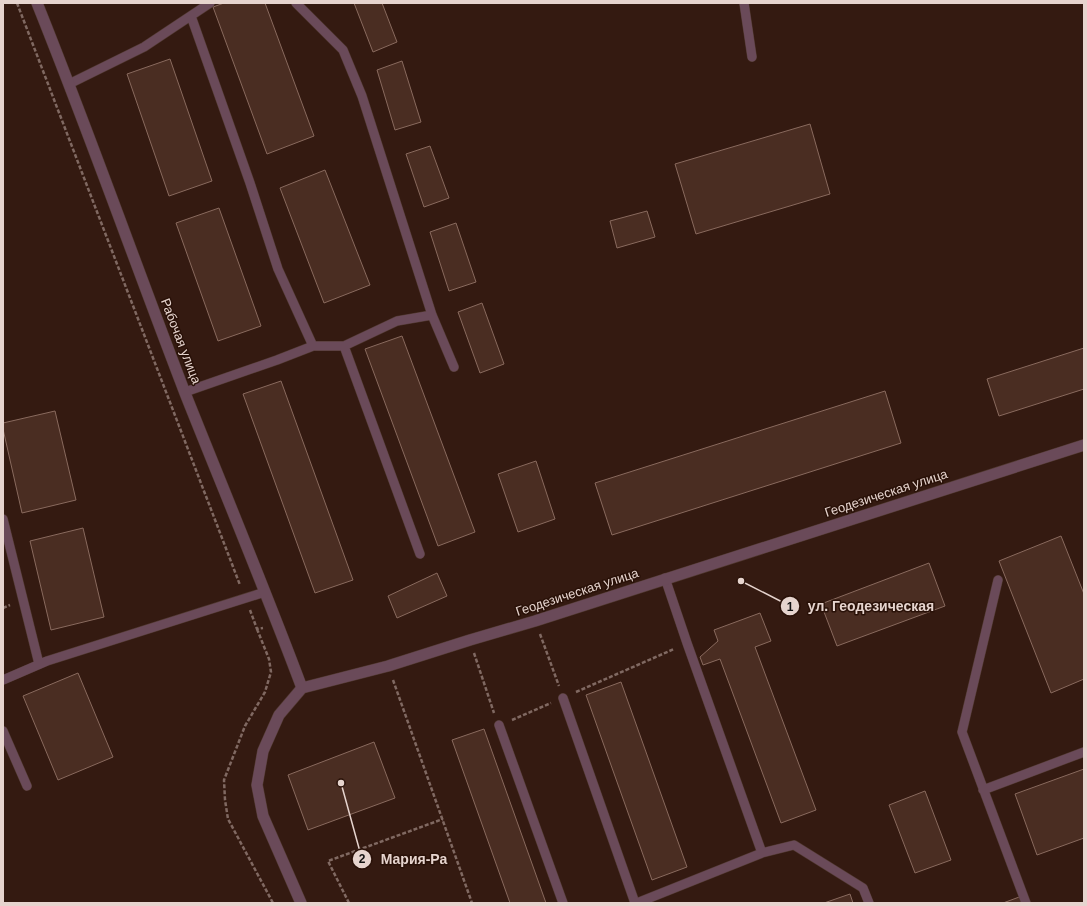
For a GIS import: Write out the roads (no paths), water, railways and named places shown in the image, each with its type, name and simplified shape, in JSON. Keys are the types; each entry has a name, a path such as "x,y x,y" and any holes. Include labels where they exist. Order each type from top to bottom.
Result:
{"street":[{"name":"Рабочая улица","path":"37,3 185,392 278,623 302,688"},
{"name":"Геодезическая улица","path":"302,688 388,666 535,621 665,578 1084,445"},
{"path":"301,903 263,816 257,785 263,751 279,715 302,688"}],"lane":[{"path":"69,84 144,47 210,3"},
{"path":"296,3 343,50 362,96 432,315 454,367"},
{"path":"744,3 752,57"},
{"path":"191,16 250,183 278,269 313,346"},
{"path":"185,392 313,346 344,346 396,321 432,315"},
{"path":"344,346 420,554"},
{"path":"3,519 39,664"},
{"path":"665,578 762,853"},
{"path":"998,580 962,732 1026,903"},
{"path":"3,680 39,664 265,592"},
{"path":"563,698 636,903 762,853 794,845 863,888 869,903"},
{"path":"499,725 563,903"},
{"path":"3,731 27,786"},
{"path":"983,790 1084,752"}],"place":[{"name":"ул. Геодезическая","path":"741,581"},
{"name":"Мария-Ра","path":"341,783"}]}
